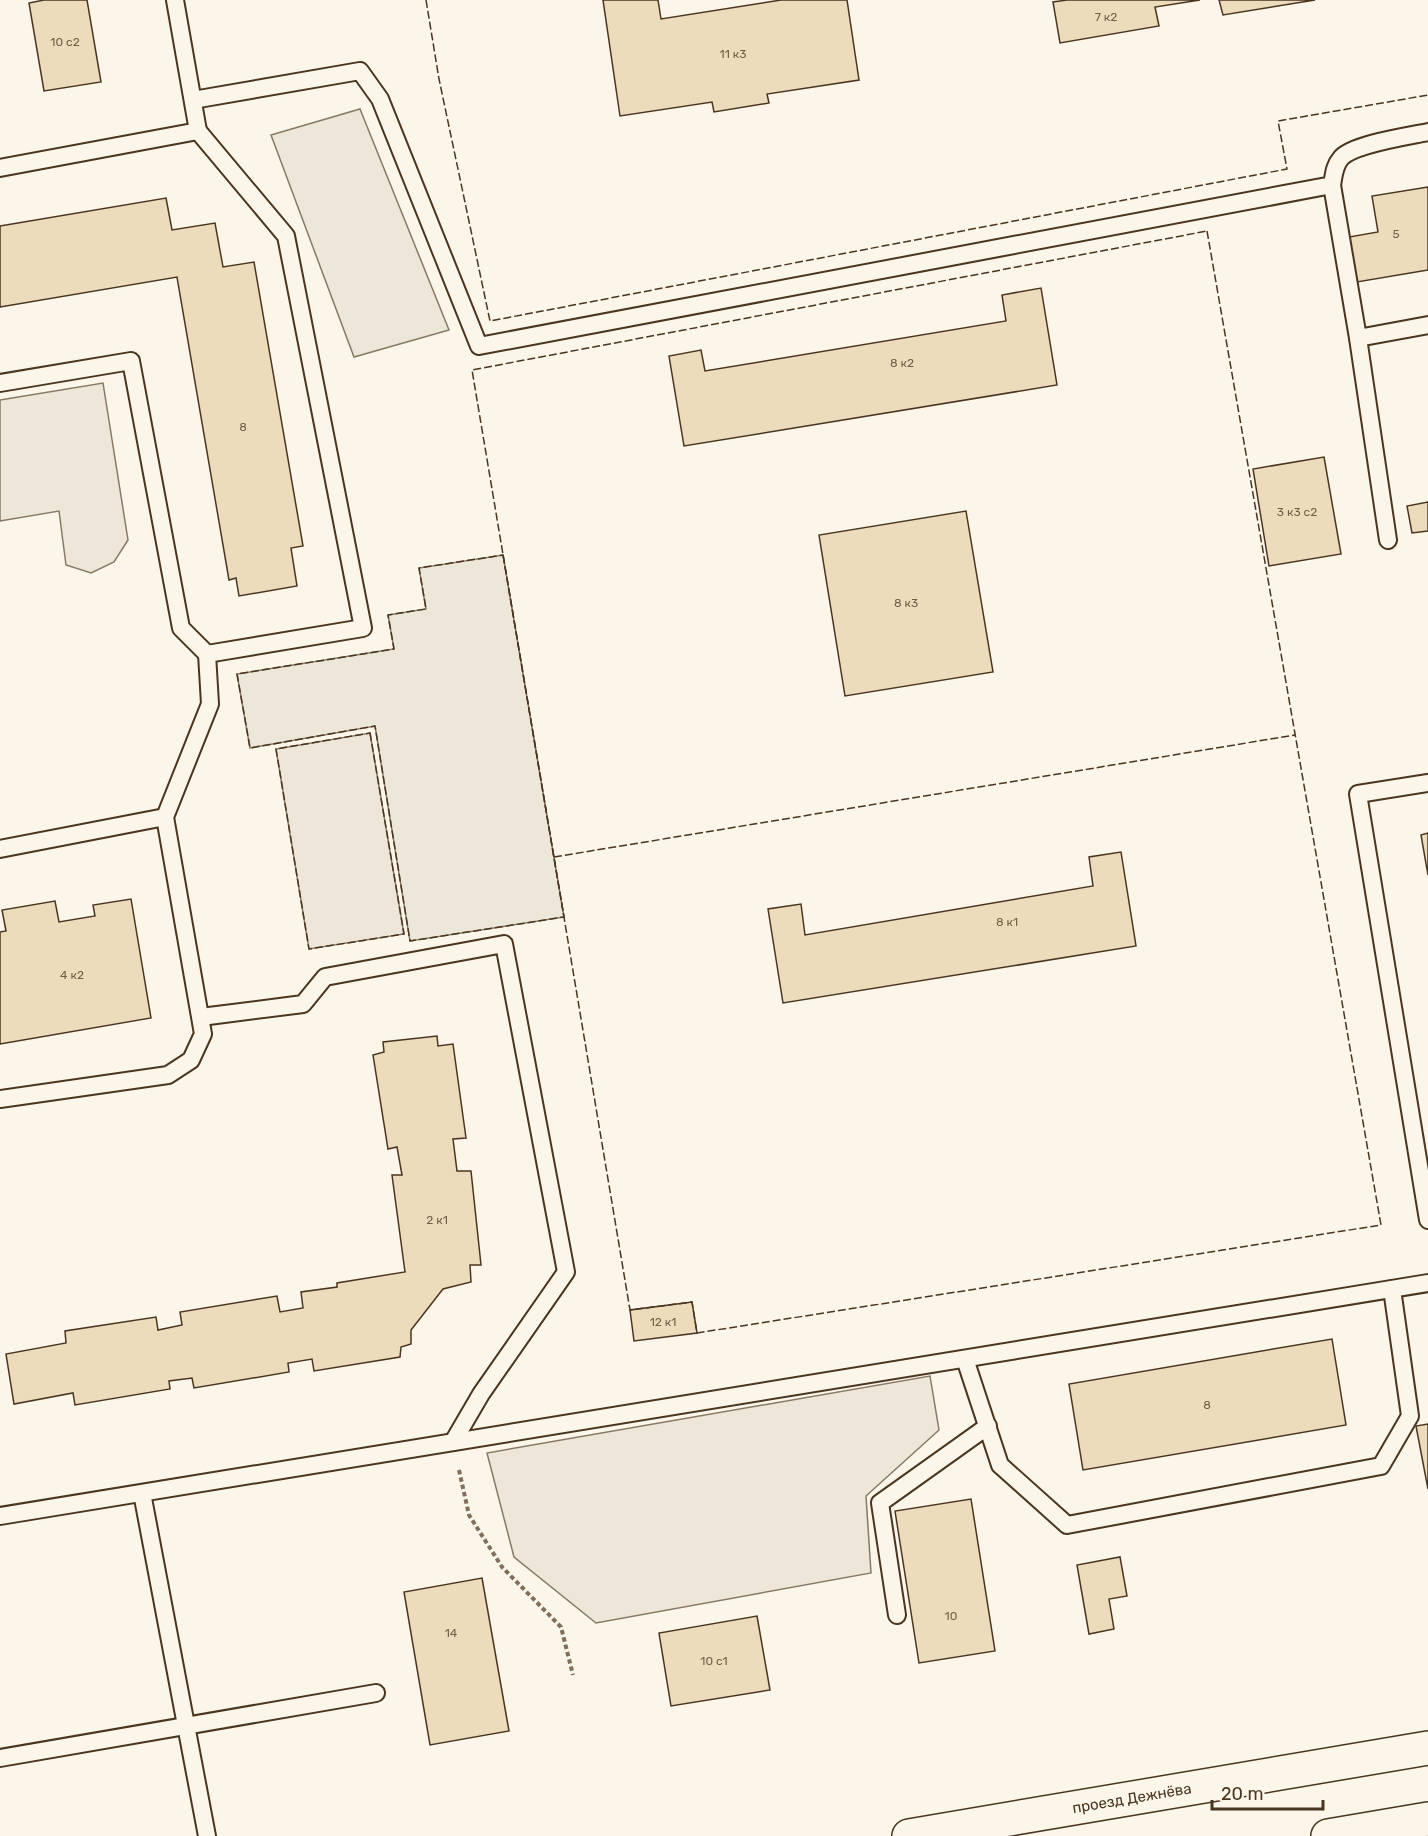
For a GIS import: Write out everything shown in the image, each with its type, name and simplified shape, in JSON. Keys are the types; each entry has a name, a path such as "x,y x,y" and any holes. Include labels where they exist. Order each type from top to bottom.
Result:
{"main road":[{"name":"проезд Дежнёва","path":"909,1836 1428,1748"},
{"path":"1328,1836 1428,1820"}],"lane":[{"path":"175,0 198,131 286,236 363,628 207,654"},
{"path":"193,99 360,70 380,99 479,346 1332,185"},
{"path":"0,168 198,131"},
{"path":"1388,540 1358,338 1332,185 1334,169 1342,156 1366,145 1428,132"},
{"path":"1358,338 1428,325"},
{"path":"0,383 131,361 181,628 207,654 210,704 165,817 204,1034 191,1060 168,1075 0,1099"},
{"path":"1428,783 1358,794 1428,1220"},
{"path":"0,849 165,817"},
{"path":"201,1017 303,1004 325,976 504,944 566,1272 481,1394 453,1442"},
{"path":"0,1516 1428,1283"},
{"path":"965,1359 1000,1465 1067,1525 1382,1466 1410,1416 1392,1289"},
{"path":"897,1615 880,1503 988,1426"},
{"path":"142,1493 207,1836"},
{"path":"0,1758 376,1693"}],"path":[{"path":"453,1442 469,1515 502,1567 561,1627 573,1674"}],"shaded area":[{"path":"360,109 449,330 354,357 271,135"},
{"path":"103,383 128,540 114,562 91,573 66,565 59,511 0,521 0,400"},
{"path":"503,555 564,917 410,941 375,726 250,748 237,674 394,649 388,615 426,609 419,568"},
{"path":"370,733 404,934 309,949 276,749"},
{"path":"930,1376 939,1430 866,1496 871,1573 596,1623 514,1557 487,1453"}],"building":[{"path":"44,0 87,0 101,82 44,91 29,3"},
{"path":"603,0 658,0 661,19 781,0 847,0 859,80 767,94 769,103 714,112 712,102 620,116"},
{"path":"1067,0 1200,0 1155,7 1159,26 1060,43 1053,2"},
{"path":"1219,0 1315,0 1223,15"},
{"path":"1428,187 1428,270 1357,282 1349,237 1378,232 1372,196"},
{"path":"166,198 172,230 215,223 223,267 254,262 303,546 291,548 297,586 239,596 236,578 229,580 177,277 0,307 0,226"},
{"path":"1041,288 1057,385 684,446 669,356 701,350 705,371 1006,321 1002,295"},
{"path":"1324,457 1341,554 1269,566 1253,469"},
{"path":"1428,502 1428,531 1412,533 1407,506"},
{"path":"966,511 993,672 845,696 819,535"},
{"path":"1428,833 1428,875 1421,835"},
{"path":"1121,852 1136,946 783,1003 768,909 801,904 805,935 1093,886 1089,857"},
{"path":"131,899 151,1018 0,1044 0,932 6,931 2,910 55,901 59,922 95,916 93,905"},
{"path":"437,1036 438,1046 453,1044 466,1138 453,1139 457,1171 471,1171 481,1265 470,1265 471,1282 443,1289 411,1330 411,1344 401,1347 400,1357 314,1371 312,1359 288,1363 289,1372 194,1388 192,1378 169,1381 170,1389 75,1405 73,1393 14,1404 6,1354 66,1343 65,1331 156,1317 158,1330 182,1325 180,1312 277,1296 280,1312 303,1308 301,1292 337,1287 337,1283 405,1272 392,1175 402,1175 397,1147 388,1149 373,1055 384,1052 383,1042"},
{"path":"692,1302 697,1333 634,1341 630,1310"},
{"path":"1332,1339 1346,1425 1083,1470 1069,1384"},
{"path":"1428,1424 1428,1489 1416,1426"},
{"path":"971,1499 995,1651 919,1663 895,1511"},
{"path":"1120,1557 1127,1596 1109,1599 1114,1629 1089,1634 1077,1565"},
{"path":"482,1578 509,1731 430,1745 404,1592"},
{"path":"757,1616 770,1690 671,1706 659,1633"}],"fence":[{"path":"426,0 439,79 490,321 1287,169 1278,121 1428,95"},
{"path":"1207,231 1381,1225 697,1333 692,1302 630,1310 472,370 1207,231"},
{"path":"503,555 564,917 410,941 375,726 250,748 237,674 394,649 388,615 426,609 419,568 503,555"},
{"path":"370,733 404,934 309,949 276,749 370,733"},
{"path":"554,857 1295,735"}]}
